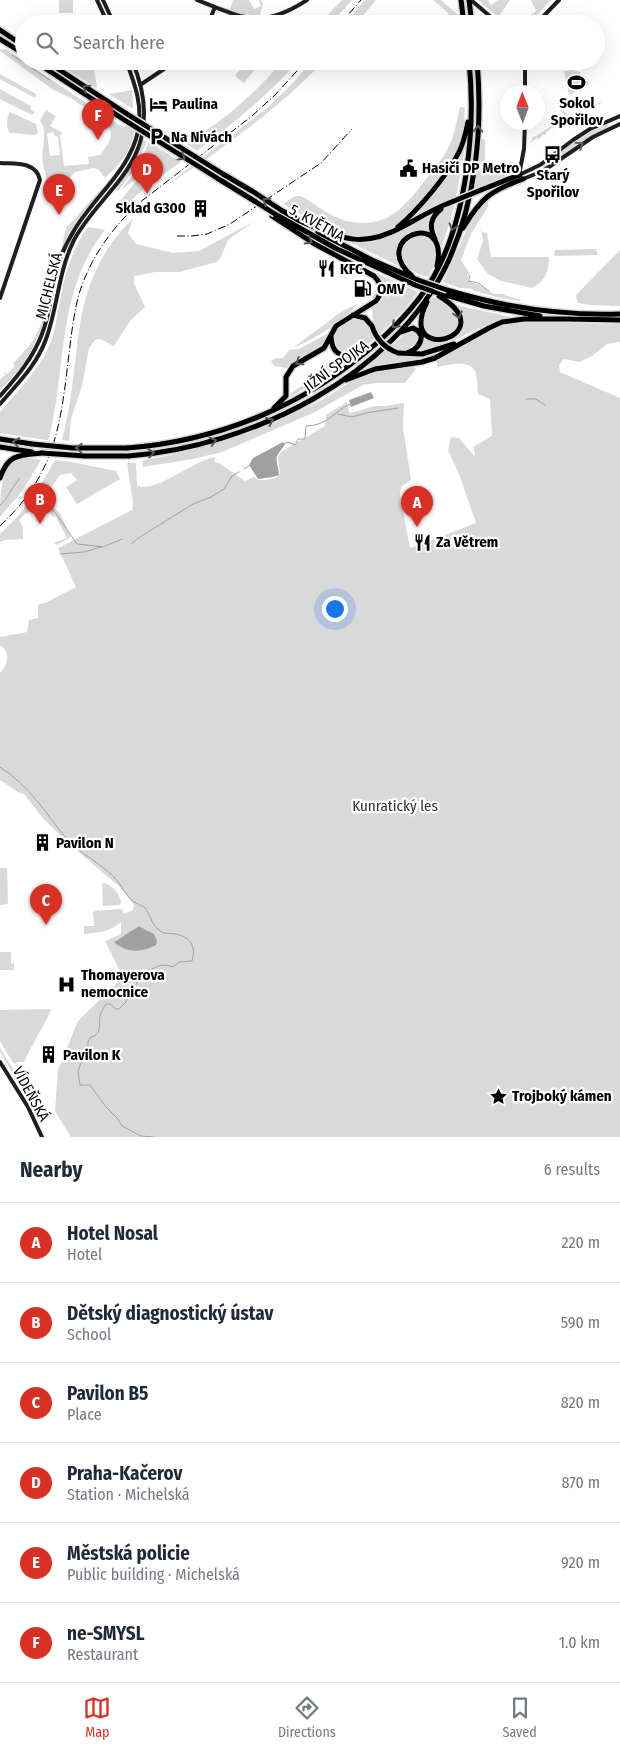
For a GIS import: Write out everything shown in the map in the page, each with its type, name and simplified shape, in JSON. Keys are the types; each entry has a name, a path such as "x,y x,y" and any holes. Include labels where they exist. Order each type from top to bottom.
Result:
{"highway":[{"path":"461,0 463,15"},
{"path":"470,2 471,15"},
{"path":"0,30 15,40"},
{"path":"0,38 15,48"},
{"path":"48,70 256,202 307,240 376,278 381,286 380,295 376,301 338,324 331,333 326,347 300,360 291,367 286,377 285,398 268,413"},
{"name":"5. KVĚTNA","path":"60,70 281,210 356,252 433,290 507,311 570,319 620,320"},
{"name":"JIŽNÍ SPOJKA","path":"0,439 73,448 127,448 196,438 231,428 268,413 322,384 350,365 375,344 410,309 434,276 448,245 460,203 468,155 471,106 469,70"},
{"name":"JIŽNÍ SPOJKA","path":"28,453 128,456 186,448 237,434 284,414 330,389 370,359 395,336 414,314 433,290 448,262 469,196 477,146 479,102 477,70"},
{"path":"392,233 416,210 453,163 464,140 471,106"},
{"path":"514,183 519,174"},
{"path":"298,220 335,236 356,240 376,239 392,233 435,209 519,174"},
{"path":"458,234 473,211 483,200 493,192 523,180"},
{"path":"434,276 439,255 432,230 432,219 438,211 449,204"},
{"name":"5. KVĚTNA","path":"274,215 361,261 444,294 528,309 574,314 620,314"},
{"path":"417,282 401,263 399,253 401,245 407,237 417,233 430,236 436,242"},
{"path":"400,353 414,350 422,339 421,314 433,290"},
{"path":"421,326 428,336 437,340 448,339 457,331 460,321 458,312 444,294"},
{"path":"366,308 372,326 381,342 388,348 400,353 433,352 466,340"},
{"path":"353,316 365,318 372,326"},
{"path":"330,389 369,370 422,362 442,354 493,326 507,321 570,319"},
{"path":"395,336 413,328 420,332 422,339"},
{"path":"331,333 334,348 344,355 354,355 375,344"},
{"path":"0,447 28,453"},
{"path":"0,478 9,460 28,453"}],"main road":[{"path":"97,0 104,15"},
{"path":"103,0 110,15"},
{"path":"197,0 234,15"},
{"path":"270,15 286,11 307,0"},
{"path":"545,15 559,0"},
{"path":"470,2 487,15"},
{"path":"212,15 215,7"},
{"name":"MICHELSKÁ","path":"1,394 23,369 36,349 47,317 56,270 70,238 84,214 122,168 131,151 138,131 139,116 136,87 129,70"},
{"name":"MICHELSKÁ","path":"0,404 30,369 41,351 50,328 62,271 75,239 124,173 136,153 145,119 141,85 135,70"},
{"path":"136,87 163,70"},
{"path":"525,70 525,85"},
{"path":"519,174 540,165 572,140 590,129 620,116"},
{"path":"525,130 524,149 519,174 523,180 543,171 594,137 620,124"},
{"path":"0,163 31,166 38,172 40,180 0,298"},
{"path":"521,164 529,170"},
{"name":"VÍDEŇSKÁ","path":"0,1062 28,1107 42,1137"}],"green space":[{"path":"59,0 73,0 73,13 59,13"},
{"path":"233,0 249,0 254,9 261,6 259,0 261,0 263,4 260,15 239,13 218,6 230,9"},
{"path":"342,0 352,0 339,15 328,15"},
{"path":"365,0 376,0 364,15 352,15"},
{"path":"433,0 441,0 458,15 449,15"},
{"path":"478,0 488,0 491,5 498,0 510,0 500,15 496,15"},
{"path":"531,0 551,0 537,15 530,15 536,11"},
{"path":"6,49 15,55 15,62 0,51"},
{"path":"26,70 37,70 122,127 136,125 132,142 126,154 105,178 98,169 93,168 75,172 65,183 60,181 64,185 55,195 56,187 45,183 46,176 42,159 44,130 40,120 46,110 56,116 50,126 63,133 60,135 64,166 89,164 88,157 100,155 107,145 111,134 107,124 97,115 76,101 52,89","holes":["54,132 54,135 58,137 60,155 50,156 47,133"]},
{"path":"68,70 94,70 96,88"},
{"path":"240,70 254,70 244,83 235,76"},
{"path":"275,70 290,70 250,109 197,151 185,143 224,118 259,87"},
{"path":"304,70 315,70 287,97 247,129 163,188 267,108"},
{"name":"Sokol Spořilov","path":"564,71 580,72 582,79 586,78 589,85 569,95"},
{"path":"0,74 36,94 35,98 0,79"},
{"path":"473,80 475,80 474,136 467,193 465,193 473,137"},
{"path":"0,89 31,106 30,109 35,112 32,115 0,99"},
{"path":"132,90 133,109 109,94"},
{"path":"559,102 567,116 601,103 568,117 572,124 570,125 566,119 546,132 546,135 543,134 539,139 537,138 530,143 533,137 565,117 557,103"},
{"path":"460,107 465,107 464,133 458,151 436,185 401,223 392,229 381,234 369,236 358,237 348,235 319,224 283,204 295,196 301,196 345,221 365,223 386,218 404,206 433,171 448,149"},
{"path":"10,112 36,124 38,133 35,135 10,133 7,123"},
{"path":"608,123 609,127 581,142 543,169 542,165 582,137"},
{"path":"143,139 147,141 135,169 118,191 115,192 118,184 134,162"},
{"path":"481,139 485,139 485,172 498,172 498,167 512,162 518,165 509,176 474,190"},
{"path":"149,142 181,162 148,185 121,210 117,205 137,180 121,190 138,168"},
{"path":"465,148 456,197 414,217 450,174"},
{"path":"111,178 76,223 61,251 66,228"},
{"path":"488,199 488,207 471,234 461,260 470,274 467,281 477,284 494,294 502,294 520,301 501,298 474,291 473,289 460,288 443,282 472,219 477,210"},
{"path":"455,204 442,247 436,232 435,221 441,212"},
{"path":"432,215 428,223 429,232 412,232 401,238 397,250 399,266 349,242 364,242 385,237"},
{"path":"133,218 128,233 136,244 173,253 199,251 253,222 228,240 217,262 179,272 155,272 134,276 134,283 145,307 130,321 114,346 100,339 95,340 89,348 82,386 71,419 69,441 62,440 69,409 80,323 86,296 96,270 111,244"},
{"path":"480,223 482,232 487,233 491,257 549,257 547,272 543,279 532,288 501,281 488,274 477,259 483,241"},
{"path":"88,227 105,230 89,254 70,304 55,411 49,438 45,440 0,433 0,412 34,372 50,344 68,268 74,251"},
{"path":"424,236 434,244 436,249 436,260 428,277 418,274 409,268 402,257 402,248 407,240 412,237"},
{"path":"596,249 598,255 554,256 555,250"},
{"path":"620,250 620,306 578,303 576,295"},
{"path":"355,263 418,292 404,310 379,335 373,321 372,308 383,298 384,286 378,276"},
{"path":"433,297 452,307 457,316 456,330 449,335 441,337 433,335 426,330 423,322 425,311"},
{"path":"356,304 338,322 294,347 341,312"},
{"path":"457,305 510,317 444,344 420,350 425,337 433,341 442,342 456,336 462,322"},
{"path":"353,318 360,320 363,318 369,325 374,339 358,351 341,351 334,345 334,335 340,326"},
{"path":"43,320 37,340 27,358 15,375 0,390 0,380 5,375 4,373 7,374 15,366 13,364 33,341"},
{"name":"Kunratický les","path":"514,322 620,324 620,342 607,344 592,356 579,362 564,359 559,365 560,372 620,398 620,1137 71,1137 55,1111 58,1070 78,1021 123,977 105,941 121,934 121,922 109,929 89,934 84,934 84,926 94,926 93,911 120,909 123,910 123,914 133,910 134,905 121,888 67,842 42,817 24,794 0,780 0,673 5,666 7,655 0,645 0,637 27,632 29,620 38,618 38,605 76,587 58,548 132,510 133,503 127,463 136,463 137,486 146,487 165,481 196,464 215,457 214,462 219,463 245,481 254,477 258,480 273,479 280,474 278,457 281,452 325,426 326,415 347,402 350,413 375,406 404,403 403,427 411,480 401,487 400,495 410,548 476,523 459,474 448,450 451,437 459,438 474,456 473,447 492,436 490,399 478,394 477,376 472,367 458,364 438,367 436,360 489,331","holes":["138,926 148,930 154,947 142,950 115,940"]},
{"path":"412,330 418,336 417,343 413,349 403,351 391,346 407,332"},
{"path":"327,334 323,347 296,360 286,368 274,366 271,361 276,358 283,358 289,350 299,349"},
{"path":"385,351 405,356 435,353 406,363 367,367"},
{"path":"339,357 349,359 290,397 291,393 323,372 328,363"},
{"path":"413,367 416,369 405,383 363,385 313,413 222,452 143,467 143,460 167,456 254,431 320,401 359,377 372,372"},
{"path":"246,425 218,436 189,444 128,453 128,451 188,443"},
{"path":"21,457 41,460 23,490 0,517 1,491 5,475 14,462"},
{"path":"55,460 116,471 120,479 77,504 66,487 77,480 71,473 60,475 45,497 61,515 71,537 57,545 54,543 67,538 56,517 52,516 45,504 25,514 19,520 23,527 23,539 0,542 0,534 19,515 36,493"},
{"path":"0,868 7,868 8,904 0,905"},
{"path":"102,883 112,887 117,893 121,903 119,905 103,906"},
{"path":"0,952 11,952 11,963 14,964 14,970 0,970"},
{"path":"0,1010 51,1010 48,1017 24,1062 13,1063 0,1041"},
{"path":"0,1048 41,1114 38,1116 0,1052"}],"shaded area":[{"path":"371,392 374,398 351,407 349,400"},
{"path":"283,442 285,444 277,458 279,475 258,479 249,465 253,458"},
{"path":"139,926 154,934 157,941 156,945 151,948 134,951 119,946 114,942"}],"waterway":[{"path":"35,70 50,80"},
{"path":"468,282 470,276"},
{"path":"371,278 377,285"},
{"path":"469,281 478,283 489,291"},
{"path":"372,299 378,291"},
{"path":"526,399 536,399 545,405"},
{"path":"283,444 288,442 295,445 298,439 305,439 306,426 326,421 350,404"},
{"path":"338,414 352,417 398,408"},
{"path":"244,469 250,465"},
{"path":"131,544 193,504 211,497 224,489 232,476 239,472"},
{"path":"0,506 20,478"},
{"path":"39,494 57,515 77,544 104,547"},
{"path":"105,546 122,539"},
{"path":"60,554 84,552 101,547"},
{"path":"0,767 11,774 29,791 72,844 115,878 131,900 144,907 160,931 185,937 193,947 192,961 179,962 173,967 161,965 146,971 141,981 130,992 126,1002 119,1009 106,1004 100,1014 99,1031 95,1036 91,1037 88,1041 88,1046 79,1055 82,1060 78,1071 80,1085 90,1085 122,1126 141,1136 154,1137"}],"railway":[{"path":"348,15 361,0"},
{"path":"0,526 32,489 51,451 61,410 72,328 79,294 89,268 103,244 139,203 252,116 298,70"},
{"path":"177,236 207,234 230,224 321,163 352,129"}],"place":[{"name":"Sokol Spořilov","path":"577,82"},
{"name":"Paulina","path":"158,104"},
{"name":"Na Nivách","path":"157,137"},
{"name":"ne-SMYSL","path":"98,140"},
{"name":"Starý Spořilov","path":"553,154"},
{"name":"Hasiči DP Metro","path":"408,168"},
{"name":"Praha-Kačerov","path":"147,194"},
{"name":"Sklad G300","path":"200,208"},
{"name":"Městská policie","path":"59,215"},
{"name":"KFC","path":"326,269"},
{"name":"OMV","path":"363,289"},
{"name":"Dětský diagnostický ústav","path":"40,524"},
{"name":"Hotel Nosal","path":"417,527"},
{"name":"Za Větrem","path":"422,542"},
{"name":"Pavilon N","path":"42,843"},
{"name":"Pavilon B5","path":"46,925"},
{"name":"Thomayerova nemocnice","path":"67,984"},
{"name":"Pavilon K","path":"49,1055"},
{"name":"Trojboký kámen","path":"498,1096"}]}
